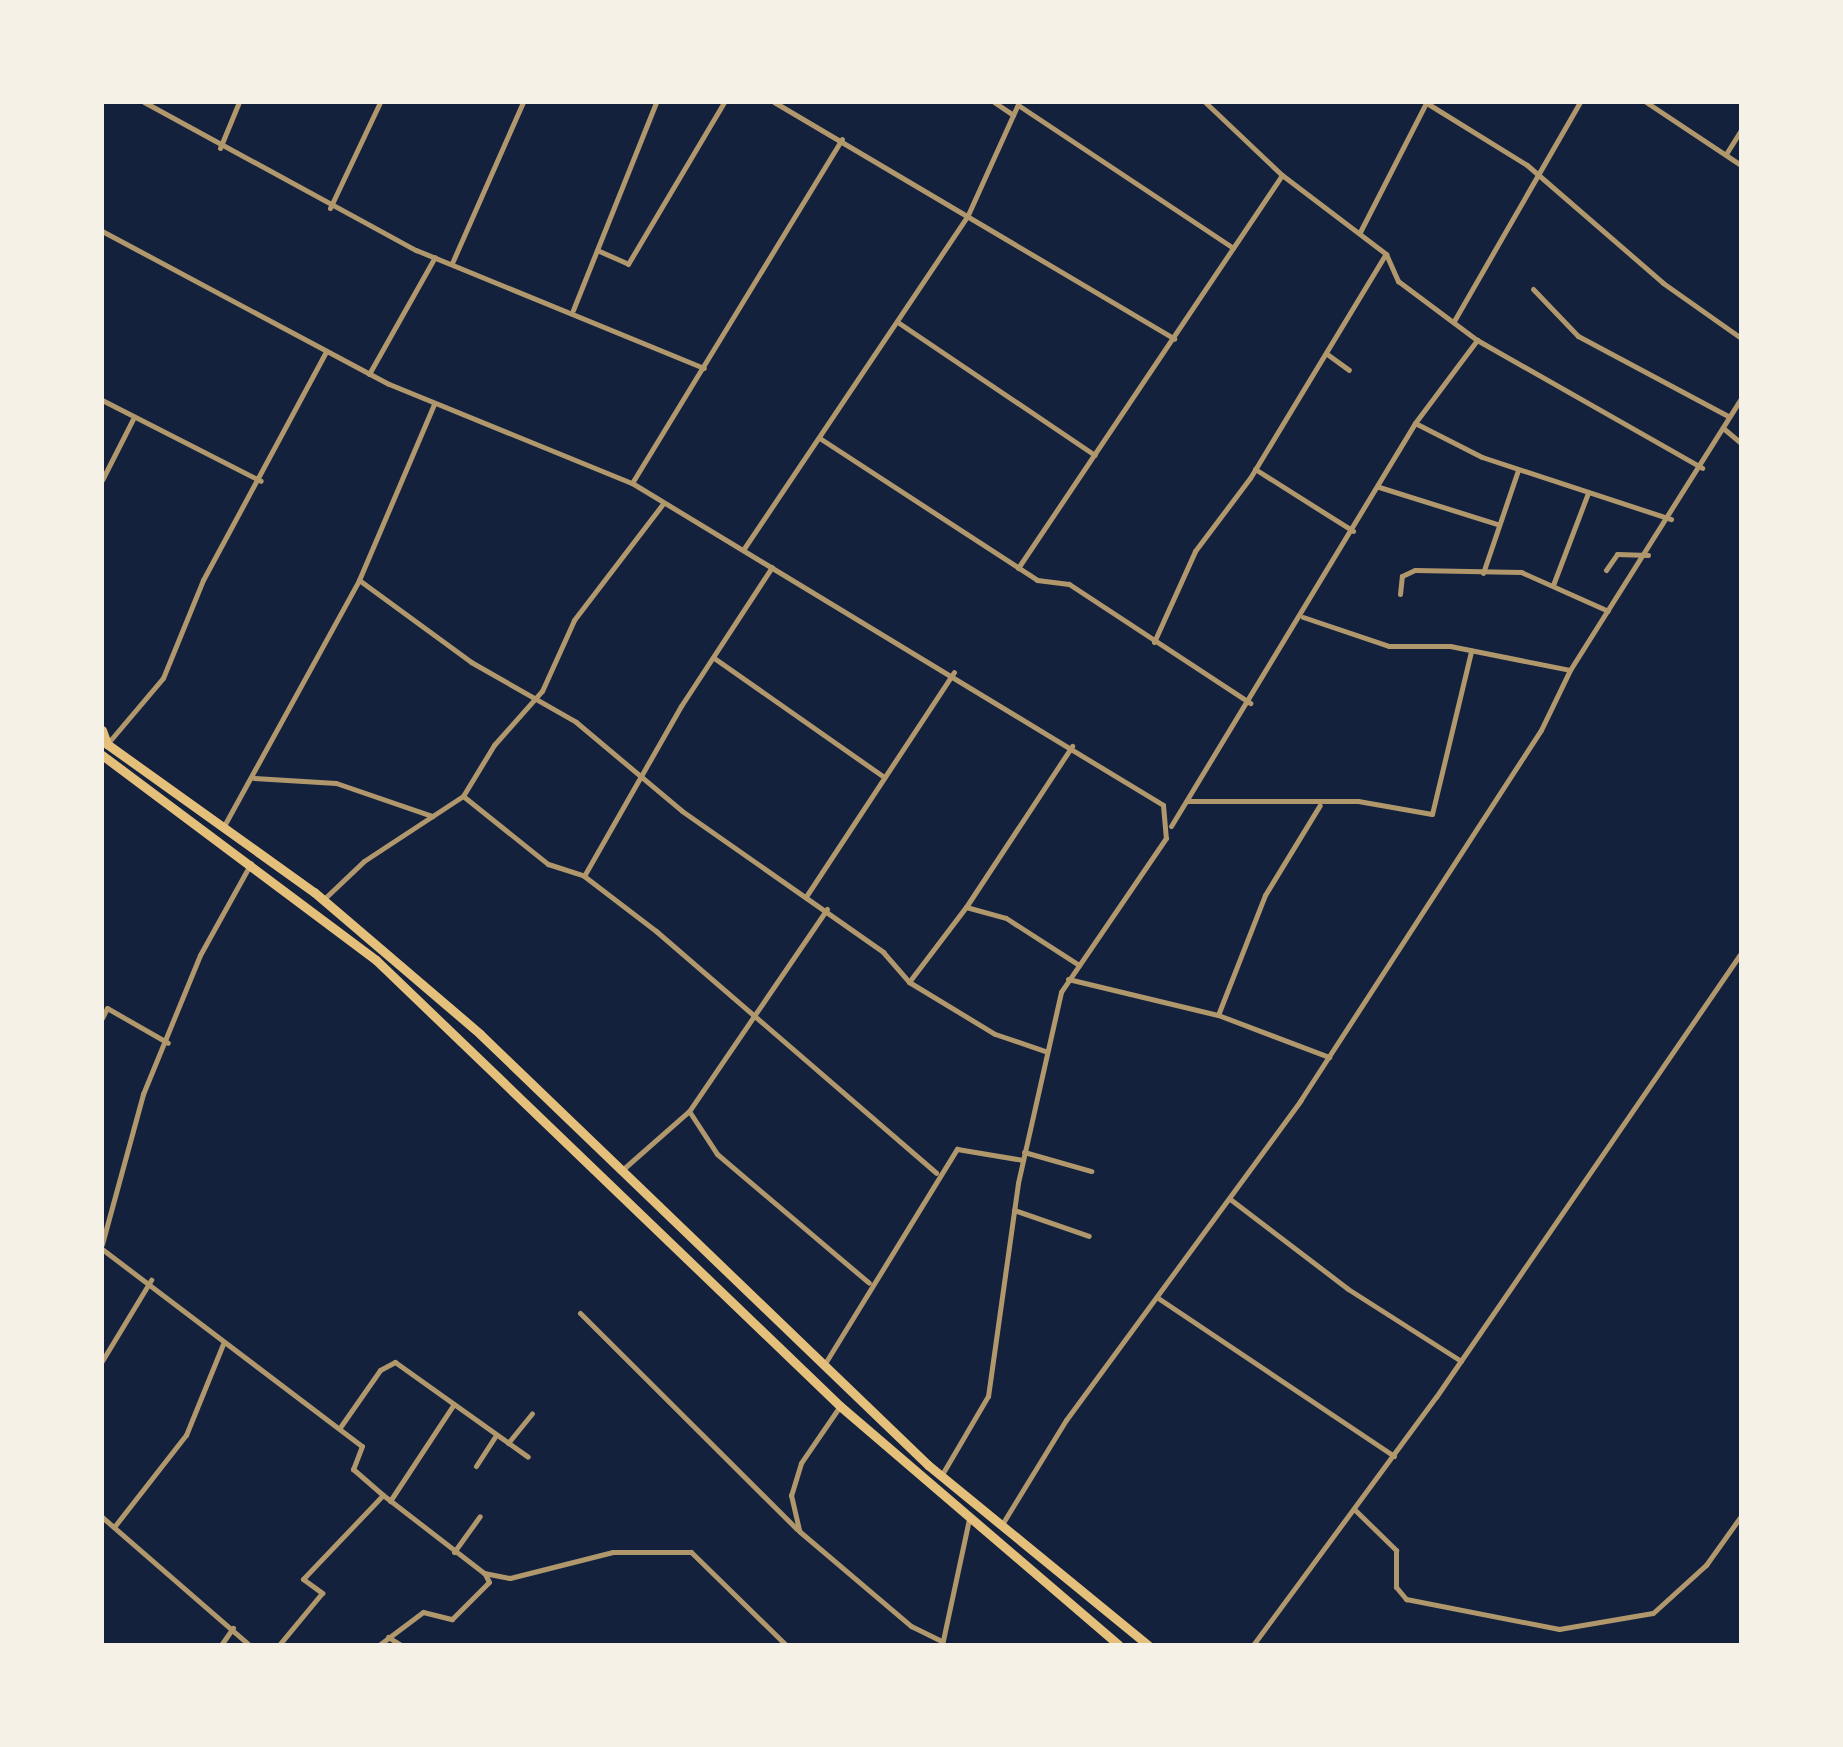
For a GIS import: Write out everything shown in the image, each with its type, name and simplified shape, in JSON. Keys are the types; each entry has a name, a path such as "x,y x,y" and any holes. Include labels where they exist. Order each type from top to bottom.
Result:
{"main road":[{"path":"102,730 107,744 225,824 323,900 480,1034 823,1368 941,1476 1148,1645"},
{"path":"102,755 251,863 469,1043 840,1406 1119,1645"}],"street":[{"path":"144,102 330,208 435,257 573,310 704,368"},
{"path":"220,148 239,102"},
{"path":"330,208 380,102"},
{"path":"452,263 523,102"},
{"path":"573,310 656,102"},
{"path":"597,250 628,264 724,102"},
{"path":"774,102 842,139 1174,339"},
{"path":"994,102 1013,115"},
{"path":"1205,102 1282,175 1386,254 1398,281 1477,340 1702,468"},
{"path":"1360,232 1426,102 1527,165 1540,181 1741,338"},
{"path":"1454,321 1540,181 1580,102"},
{"path":"1646,102 1741,165"},
{"path":"743,550 821,439 967,217 1019,103 1233,248"},
{"path":"1726,154 1741,130"},
{"path":"632,483 842,139"},
{"path":"1018,568 1282,175"},
{"path":"102,231 369,374 434,404 632,483 662,505 954,672 1146,791 1163,805 1170,828"},
{"path":"1154,642 1195,551 1255,469 1386,254"},
{"path":"369,374 435,257"},
{"path":"1533,289 1578,336 1728,416"},
{"path":"899,323 1095,455"},
{"path":"941,1476 988,1396 1024,1152 1045,1051 1068,979 1113,925 1170,828 1303,617 1415,423 1477,340"},
{"path":"107,744 163,678 203,580 261,481 326,352"},
{"path":"1327,354 1349,370"},
{"path":"1000,1527 1066,1420 1230,1199 1329,1057 1541,730 1570,670 1671,519 1741,398"},
{"path":"102,400 133,419 261,481"},
{"path":"225,824 254,778 359,580 434,404"},
{"path":"102,480 133,419"},
{"path":"1415,423 1518,470 1671,519"},
{"path":"1723,428 1741,443"},
{"path":"821,439 1037,580 1069,584 1250,703"},
{"path":"1255,469 1353,531"},
{"path":"1483,573 1497,524 1518,470"},
{"path":"1379,487 1497,524"},
{"path":"1553,585 1588,493"},
{"path":"323,900 364,861 463,796 494,745 537,695 568,629 662,505"},
{"path":"1606,570 1617,554 1648,555"},
{"path":"584,876 642,773 772,567"},
{"path":"1400,594 1408,571 1521,572 1608,611"},
{"path":"359,580 471,662 537,695 642,773 682,811 827,909 897,964 909,982 995,1034 1045,1051"},
{"path":"1303,617 1389,646 1471,651 1570,670"},
{"path":"1187,801 1320,805 1358,801 1432,814 1471,651"},
{"path":"714,658 884,777"},
{"path":"807,895 954,672"},
{"path":"909,982 966,907 1072,746"},
{"path":"254,778 336,783 433,816"},
{"path":"463,796 548,864 584,876 936,1173"},
{"path":"1218,1015 1265,895 1320,805"},
{"path":"251,863 200,955 168,1043 136,1113 102,1246 151,1280 223,1344 341,1426 362,1446 353,1469 484,1573 510,1578 613,1552 683,1550 786,1645"},
{"path":"966,907 1019,924 1079,965"},
{"path":"621,1171 689,1111 755,1022 827,909"},
{"path":"1253,1645 1461,1361 1741,953"},
{"path":"1068,979 1218,1015 1329,1057"},
{"path":"102,1018 107,1008 168,1043"},
{"path":"689,1111 717,1154 869,1283"},
{"path":"823,1368 869,1283 936,1173 966,1145 1023,1160"},
{"path":"1024,1152 1091,1171"},
{"path":"1230,1199 1348,1289 1461,1361"},
{"path":"1014,1210 1089,1236"},
{"path":"102,1361 151,1280"},
{"path":"1158,1298 1394,1456"},
{"path":"580,1313 799,1531 861,1588 942,1643 969,1519"},
{"path":"114,1527 186,1435 223,1344"},
{"path":"341,1426 380,1370 395,1362 528,1457"},
{"path":"390,1501 454,1404"},
{"path":"799,1531 791,1495 801,1463 840,1406"},
{"path":"508,1443 532,1413"},
{"path":"476,1466 496,1435"},
{"path":"279,1645 322,1593 303,1579 383,1495"},
{"path":"1354,1509 1396,1550 1396,1587 1406,1599 1559,1629 1653,1613 1706,1565 1741,1516"},
{"path":"454,1552 480,1516"},
{"path":"102,1517 249,1645"},
{"path":"379,1645 423,1612 452,1619 489,1582 484,1573"},
{"path":"221,1645 233,1628"},
{"path":"388,1637 401,1645"}]}
